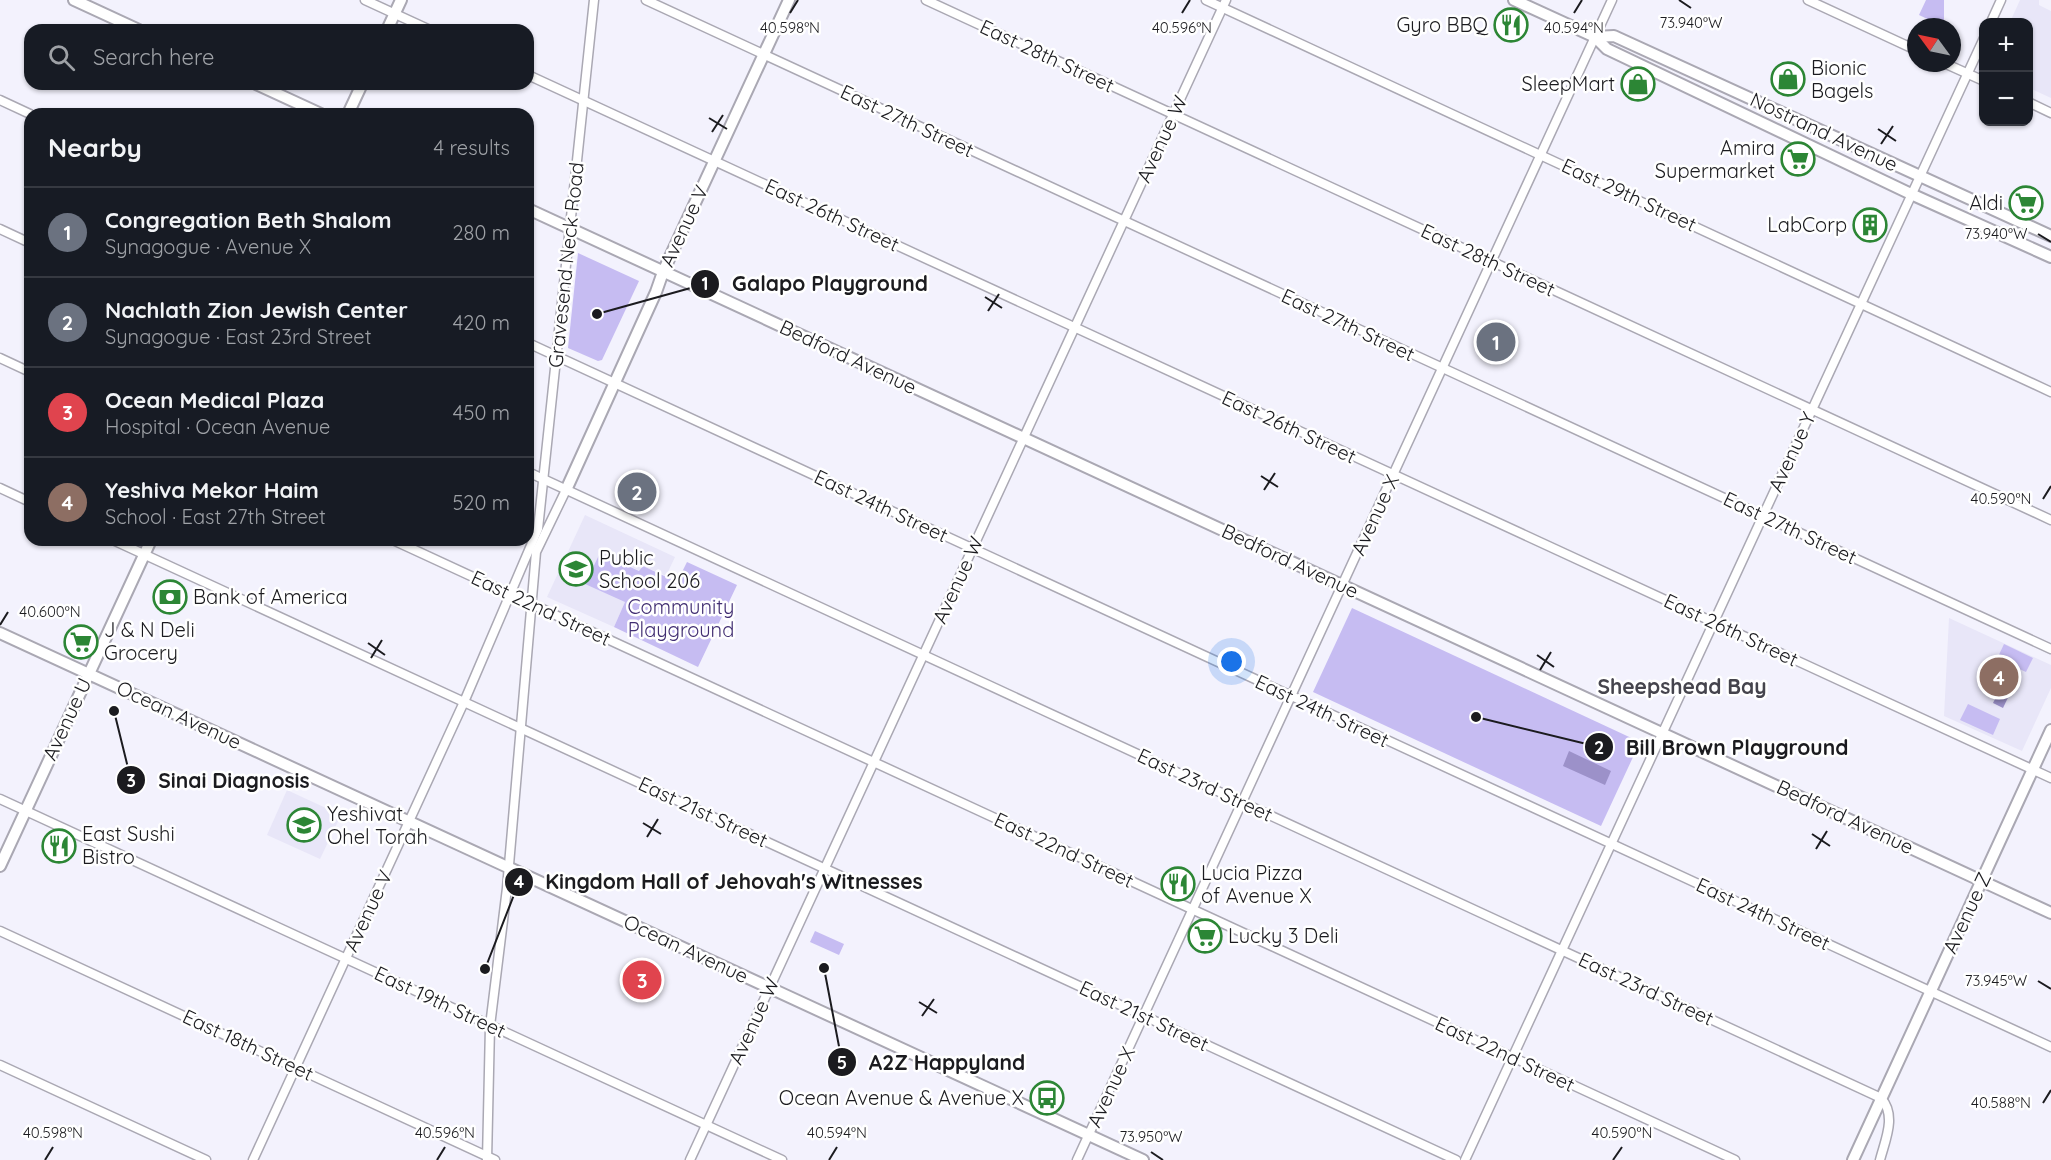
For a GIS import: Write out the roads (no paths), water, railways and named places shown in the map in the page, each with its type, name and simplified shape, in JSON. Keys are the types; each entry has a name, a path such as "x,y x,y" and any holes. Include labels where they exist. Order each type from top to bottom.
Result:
{"main road":[{"path":"74,0 126,24"},
{"path":"390,24 401,0"},
{"name":"Avenue V","path":"566,490 663,272 789,0"},
{"name":"Nostrand Avenue","path":"1514,0 1595,37 1607,49 1911,194 2051,257"},
{"name":"Nostrand Avenue","path":"1595,37 1614,36 2051,236"},
{"path":"269,90 308,108"},
{"path":"351,108 359,90"},
{"name":"Bedford Avenue","path":"534,212 2051,912"},
{"name":"Avenue U","path":"0,866 149,546"},
{"name":"Ocean Avenue","path":"0,633 1143,1160"},
{"name":"Avenue Z","path":"1853,1160 2051,730"}],"street":[{"path":"365,0 416,24"},
{"name":"Gravesend Neck Road","path":"538,529 594,0"},
{"name":"East 27th Street","path":"646,0 2051,649"},
{"name":"East 28th Street","path":"926,0 2051,520"},
{"name":"East 29th Street","path":"1206,0 1224,4 2051,392"},
{"name":"Avenue X","path":"1077,1160 1612,0"},
{"path":"1808,0 1907,46"},
{"path":"1993,18 2001,0"},
{"name":"Avenue W","path":"690,1160 1224,4"},
{"name":"Avenue Y","path":"1466,1160 1979,47"},
{"path":"1961,71 1979,79"},
{"name":"East 26th Street","path":"534,78 2051,778"},
{"path":"0,100 24,111"},
{"path":"2033,104 2051,112"},
{"path":"0,229 24,240"},
{"name":"East 24th Street","path":"534,346 2051,1047"},
{"path":"0,358 24,369"},
{"name":"East 23rd Street","path":"534,475 1881,1098"},
{"path":"0,488 24,499"},
{"name":"Avenue V","path":"533,605 537,552 566,490"},
{"name":"Avenue V","path":"534,539 538,529"},
{"name":"East 21st Street","path":"126,546 1456,1160"},
{"name":"East 22nd Street","path":"406,546 1735,1160"},
{"name":"Avenue V","path":"253,1160 464,702 531,546"},
{"path":"490,1159 490,1026 533,605"},
{"name":"East 19th Street","path":"0,799 782,1160"},
{"name":"East 18th Street","path":"0,931 490,1159"},
{"path":"0,1065 206,1160"},
{"path":"1880,1160 1889,1121 1887,1104 1881,1098"}],"place":[{"name":"Gyro BBQ","path":"1511,25"},
{"name":"Bionic Bagels","path":"1788,79"},
{"name":"SleepMart","path":"1638,84"},
{"name":"Amira Supermarket","path":"1798,159"},
{"name":"Aldi","path":"2026,203"},
{"name":"LabCorp","path":"1870,225"},
{"name":"Galapo Playground","path":"597,314"},
{"name":"Congregation Beth Shalom","path":"1496,342"},
{"name":"Nachlath Zion Jewish Center","path":"637,492"},
{"name":"Public School 206","path":"576,569"},
{"name":"Bank of America","path":"170,597"},
{"name":"J & N Deli Grocery","path":"81,642"},
{"name":"Yeshiva Mekor Haim","path":"1999,677"},
{"name":"Sinai Diagnosis","path":"114,711"},
{"name":"Bill Brown Playground","path":"1476,717"},
{"name":"Yeshivat Ohel Torah","path":"304,825"},
{"name":"East Sushi Bistro","path":"59,846"},
{"name":"Lucia Pizza of Avenue X","path":"1178,884"},
{"name":"Lucky 3 Deli","path":"1205,936"},
{"name":"A2Z Happyland","path":"824,968"},
{"name":"Kingdom Hall of Jehovah's Witnesses","path":"485,969"},
{"name":"Ocean Medical Plaza","path":"642,980"},
{"name":"Ocean Avenue & Avenue X","path":"1047,1098"}],"district":[{"name":"Sheepshead Bay","path":"1682,687"}],"park label":[{"name":"Community Playground","path":"681,618"}]}
